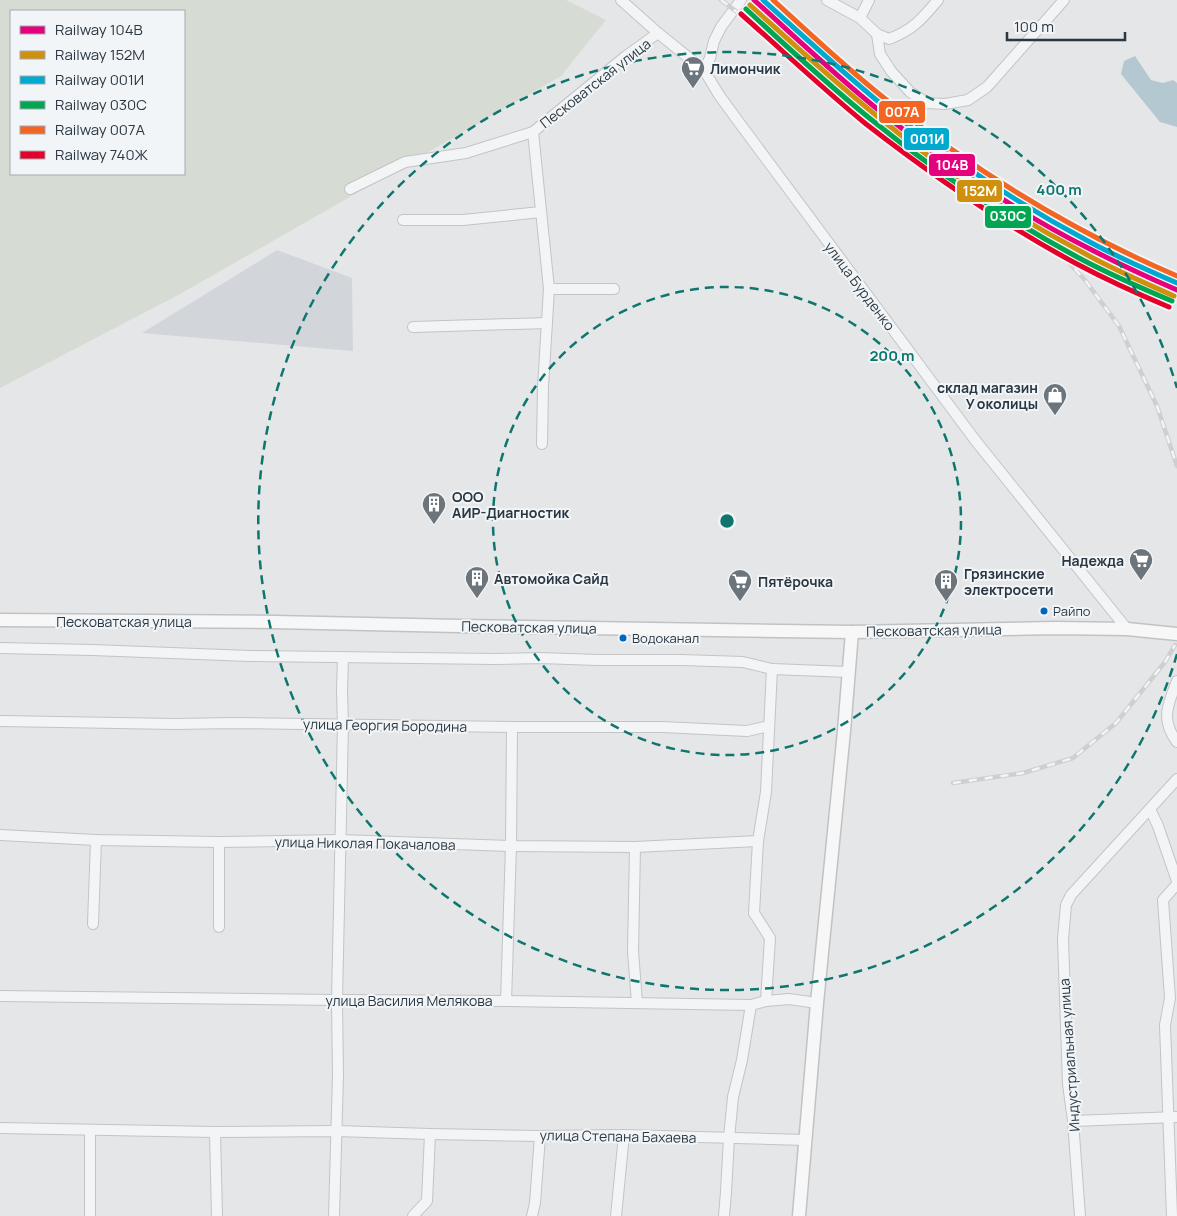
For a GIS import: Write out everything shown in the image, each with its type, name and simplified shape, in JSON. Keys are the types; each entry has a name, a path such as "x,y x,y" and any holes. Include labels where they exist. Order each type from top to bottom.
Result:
{"main road":[{"name":"Песковатская улица","path":"0,620 274,622 852,632 1056,628 1127,629 1177,634"},
{"path":"799,1216 852,632"}],"street":[{"name":"улица Бурденко","path":"621,0 704,70 738,121 975,440 1127,629"},
{"path":"704,70 721,27 742,0"},
{"path":"827,0 860,18 877,34 888,39 900,35 919,22 938,0"},
{"path":"860,18 869,0"},
{"path":"877,34 880,54 891,71 910,92 927,103 945,104 968,100 987,87 1064,0"},
{"name":"Песковатская улица","path":"350,189 405,162 466,153 533,132 626,56 658,33"},
{"name":"Песковатская улица","path":"533,132 549,289 543,387 542,444"},
{"path":"403,220 464,220 541,212"},
{"path":"549,289 614,288"},
{"path":"413,327 547,323"},
{"path":"0,648 240,656 681,660 744,662 772,669 849,672"},
{"path":"334,1216 338,1075 337,1000 343,657"},
{"path":"766,1001 770,938 754,913 758,841 766,792 772,669"},
{"path":"1177,681 1167,706 1167,720 1172,735 1177,742"},
{"name":"улица Георгия Бородина","path":"0,721 662,727 747,731 769,726"},
{"path":"506,1001 511,846 512,727"},
{"path":"1172,1216 1173,1117 1165,1025 1174,998 1163,900 1177,882 1158,826 1150,809 1177,779"},
{"name":"Индустриальная улица","path":"1080,1216 1073,1121 1068,1084 1063,939 1066,905 1071,895 1150,809"},
{"name":"улица Николая Покачалова","path":"0,835 96,840 219,842 340,840 635,848 758,841"},
{"path":"93,924 96,840"},
{"path":"218,928 219,842"},
{"path":"635,848 633,951 637,1003"},
{"name":"улица Василия Мелякова","path":"0,996 751,1005 766,1001 789,999 817,1003"},
{"path":"724,1216 728,1138 733,1097 742,1060 751,1005"},
{"path":"1073,1121 1173,1117"},
{"name":"улица Степана Бахаева","path":"0,1128 215,1132 336,1131 540,1136 624,1135 805,1140"},
{"path":"90,1130 90,1216"},
{"path":"215,1132 216,1216"},
{"path":"413,1216 427,1201 430,1134"},
{"path":"616,1216 624,1135"},
{"path":"532,1216 535,1203 540,1136"}],"shaded area":[{"path":"0,0 566,0 606,20 561,76 180,294 0,388"},
{"path":"277,250 352,278 353,351 142,333"}],"water":[{"path":"1135,56 1151,80 1163,83 1173,80 1177,83 1177,127 1160,122 1121,74 1124,61"}],"railway":[{"path":"721,0 929,158 1011,212 1105,268 1177,297"},
{"path":"1040,236 1060,253 1085,280 1119,326 1157,406 1177,466"},
{"path":"953,783 1023,773 1073,758 1116,723 1165,662 1175,645"}],"rail line":[{"name":"104В","path":"754,0 876,108 952,166 1005,201 1060,233 1177,290"},
{"name":"001И","path":"763,0 880,103 981,177 1060,226 1121,258 1177,283"},
{"name":"007А","path":"773,0 827,50 918,125 988,174 1061,219 1177,276"},
{"name":"152М","path":"750,5 856,99 947,170 1000,205 1054,237 1105,264 1174,296"},
{"name":"030C","path":"746,9 852,104 918,156 970,193 1024,227 1079,258 1125,281 1172,301"},
{"name":"740Ж","path":"741,14 866,124 969,198 1049,249 1123,287 1169,307"}],"place":[{"name":"Лимончик","path":"693,89"},
{"name":"склад магазин У околицы","path":"1055,416"},
{"name":"ООО АИР-Диагностик","path":"434,525"},
{"name":"Надежда","path":"1141,581"},
{"name":"Автомойка Сайд","path":"477,599"},
{"name":"Пятёрочка","path":"740,602"},
{"name":"Грязинские электросети","path":"946,602"},
{"name":"Райпо","path":"1044,611"},
{"name":"Водоканал","path":"623,638"}]}
